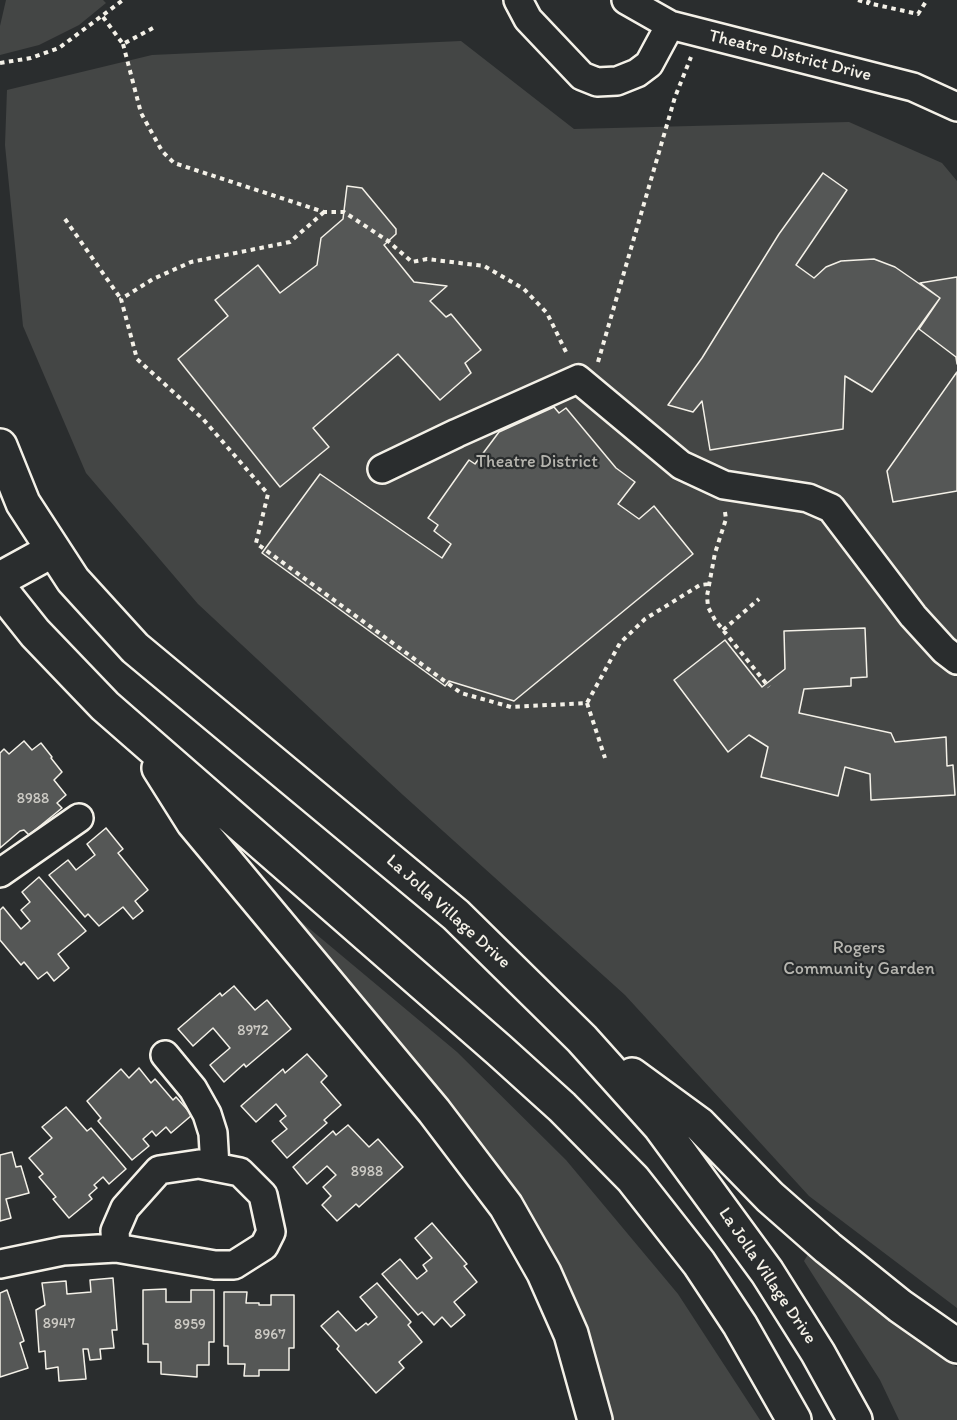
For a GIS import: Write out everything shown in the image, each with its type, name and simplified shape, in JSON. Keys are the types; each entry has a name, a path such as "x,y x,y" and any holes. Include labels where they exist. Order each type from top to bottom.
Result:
{"main road":[{"name":"La Jolla Village Drive","path":"0,446 12,509 53,550 73,580 135,648 456,915 582,1039 660,1126 760,1262 818,1353 855,1420"},
{"path":"0,579 53,550"},
{"path":"0,589 42,641 105,706 499,1050 562,1107 633,1179 705,1272 740,1325 794,1420"},
{"path":"141,738 194,822 434,1111 506,1206 544,1273 571,1334 595,1420"},
{"path":"582,1039 699,1124 770,1197 828,1248 900,1306 957,1346"}],"street":[{"path":"518,0 528,19 582,76 597,82 617,81 637,73 649,64 670,25"},
{"name":"Theatre District Drive","path":"626,0 670,25 913,87 957,107"},
{"path":"382,469 578,379 681,465 724,484 808,498 831,508 913,616 944,650 957,660"},
{"path":"0,873 79,818"},
{"path":"165,1055 193,1089 207,1114 213,1132 215,1167"},
{"path":"0,1264 63,1251 116,1248 215,1265 234,1265 264,1245 271,1232 263,1195 240,1172 199,1164 159,1170 125,1208 115,1231 116,1248"}],"path":[{"path":"0,63 31,58 59,48 123,0"},
{"path":"858,0 918,14 927,0"},
{"path":"103,17 123,44 141,113 162,151 174,163 324,212 344,213 388,241 412,262 428,259 484,266 524,289 547,313 578,379 595,371 675,97 692,53"},
{"path":"123,44 153,28"},
{"path":"121,299 153,279 191,262 290,242 324,212"},
{"path":"65,219 121,299 137,359 203,419 268,494 256,543 461,693 511,707 587,703"},
{"path":"724,484 726,519 709,584 708,607 723,630 769,687"},
{"path":"605,758 587,703 610,659 628,635 645,619 700,585 709,584"},
{"path":"723,630 759,599"}],"green space":[{"path":"6,0 103,0 106,3 79,25 39,45 0,55 0,26"},
{"name":"Theatre District","path":"461,41 574,129 849,122 942,163 957,181 957,1308 809,1196 625,995 403,795 198,604 86,473 23,326 5,145 7,90 152,55"},
{"path":"280,904 457,1052 566,1160 678,1294 760,1420 612,1420 597,1363 558,1270 517,1195 457,1111 275,905"},
{"path":"810,1251 857,1294 918,1341 957,1367 957,1420 899,1420 880,1380 804,1261"}],"building":[{"path":"823,173 847,190 796,265 814,278 826,267 841,261 874,259 895,267 940,298 872,392 845,376 843,429 710,450 702,401 693,412 668,405 702,358 779,234"},
{"path":"347,186 362,188 396,229 396,234 384,245 414,282 447,286 430,301 446,317 451,314 481,350 465,363 471,373 440,400 398,354 313,428 329,447 280,487 178,359 228,316 215,300 258,265 280,293 317,265 321,238 343,219"},
{"path":"957,277 957,364 956,357 919,329 940,298 920,283"},
{"path":"957,372 957,491 893,502 887,471"},
{"path":"554,407 559,413 566,408 616,468 635,482 618,504 639,519 654,506 693,554 514,701 449,681 445,686 262,553 320,474 442,558 451,544 434,531 438,525 428,518 469,460 475,464 499,432"},
{"path":"865,628 867,677 851,678 851,686 804,689 799,713 891,733 895,742 946,737 947,766 953,765 955,795 871,800 870,774 845,767 838,796 761,777 768,747 749,735 728,752 674,680 725,640 762,687 785,669 784,631"},
{"path":"24,741 32,750 41,743 52,757 62,772 54,780 66,795 57,803 62,808 29,835 24,830 20,831 0,848 0,753 4,749 9,754"},
{"path":"106,828 123,849 118,853 148,890 135,901 143,911 133,919 123,907 99,926 88,914 85,917 49,875 68,860 76,870 95,855 87,844"},
{"path":"39,877 86,931 58,954 69,968 54,981 47,972 38,979 24,962 21,965 0,940 0,910 3,907 21,929 30,921 21,910 30,902 22,892"},
{"path":"234,986 255,1010 267,1000 291,1029 246,1067 244,1064 224,1082 210,1065 230,1048 213,1028 193,1046 178,1029 220,993 222,996"},
{"path":"307,1054 327,1076 321,1082 341,1105 324,1120 327,1123 287,1158 272,1141 287,1129 280,1121 286,1116 276,1104 256,1122 241,1106 283,1069 285,1073"},
{"path":"139,1068 151,1083 155,1079 173,1100 176,1097 192,1115 171,1133 166,1127 156,1136 152,1131 143,1139 149,1146 132,1160 98,1121 101,1118 87,1101 121,1069 129,1078"},
{"path":"66,1107 87,1131 91,1128 126,1169 109,1184 103,1177 94,1185 97,1188 89,1195 92,1199 69,1218 53,1199 56,1197 39,1177 43,1174 29,1158 52,1138 42,1127"},
{"path":"348,1125 369,1147 378,1139 403,1167 359,1207 356,1204 337,1221 322,1205 331,1196 323,1187 336,1175 327,1166 307,1184 293,1167 333,1131 336,1135"},
{"path":"12,1152 16,1167 21,1166 29,1193 6,1199 11,1218 0,1221 0,1155"},
{"path":"432,1223 467,1264 464,1266 477,1282 454,1302 465,1315 451,1327 442,1317 434,1325 422,1312 418,1315 382,1274 400,1259 417,1279 427,1271 423,1265 432,1258 415,1238"},
{"path":"113,1278 117,1330 112,1330 114,1348 100,1349 101,1359 90,1360 88,1349 83,1349 86,1379 59,1381 58,1367 46,1369 45,1351 39,1352 36,1310 45,1305 42,1283 66,1281 67,1294 91,1292 90,1280"},
{"path":"377,1283 411,1322 408,1325 422,1342 399,1362 404,1368 376,1393 337,1349 339,1346 321,1326 338,1311 356,1331 366,1323 368,1325 377,1317 360,1297"},
{"path":"166,1289 166,1302 191,1302 191,1290 214,1290 214,1342 209,1342 209,1365 197,1365 197,1377 161,1374 161,1362 148,1362 148,1344 143,1344 143,1290"},
{"path":"7,1290 24,1341 20,1343 28,1368 0,1377 0,1293"},
{"path":"224,1292 247,1292 246,1303 259,1303 259,1305 271,1305 271,1295 294,1295 294,1348 289,1348 289,1370 259,1370 259,1376 244,1376 245,1364 228,1364 228,1346 224,1346"}],"park label":[{"name":"Rogers Community Garden","path":"859,958"}]}
